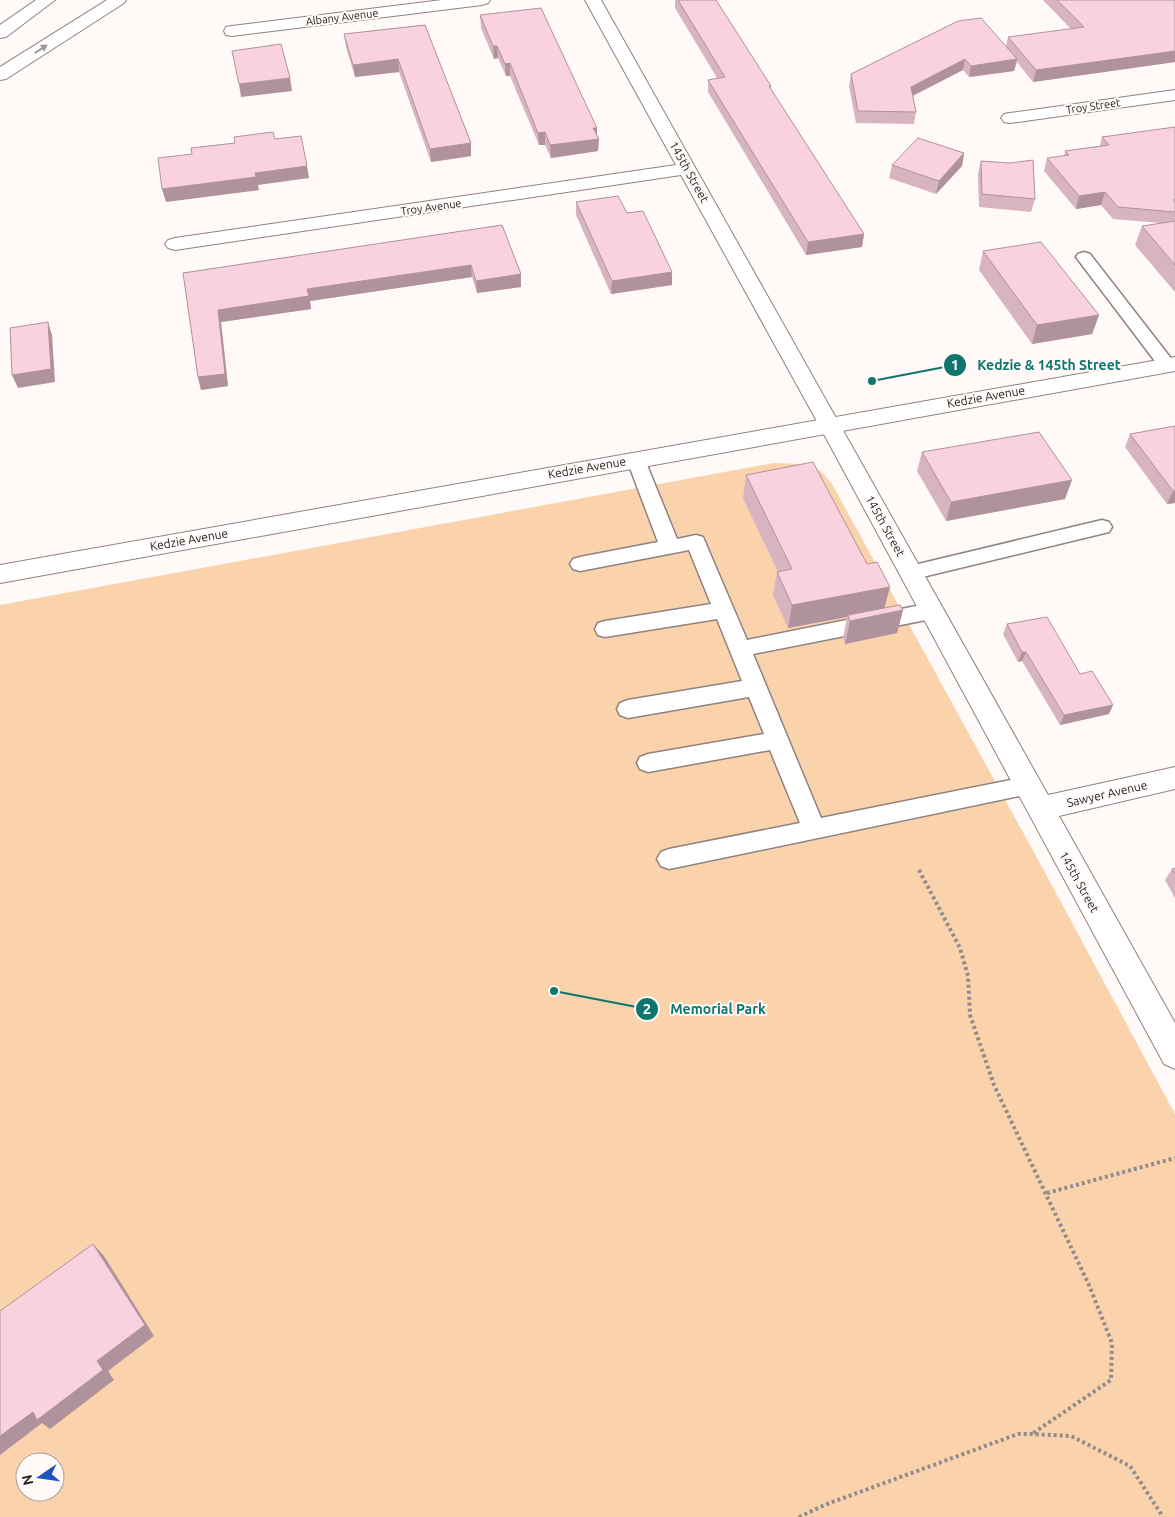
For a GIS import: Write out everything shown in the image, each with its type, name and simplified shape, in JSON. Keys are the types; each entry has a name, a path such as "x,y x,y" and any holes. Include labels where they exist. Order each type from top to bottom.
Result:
{"main road":[{"path":"0,33 47,0"},
{"path":"0,76 118,0"},
{"name":"Albany Avenue","path":"232,31 482,0"},
{"name":"145th Street","path":"593,0 830,425 1175,1054"},
{"name":"Troy Street","path":"1010,118 1175,95"},
{"name":"Troy Avenue","path":"175,244 687,170"},
{"name":"Kedzie Avenue","path":"0,574 1171,365"},
{"name":"Sawyer Avenue","path":"1033,797 1175,778"}],"lane":[{"path":"1084,257 1171,365"},
{"path":"636,460 670,547"},
{"path":"910,572 1102,527"},
{"path":"580,564 696,542 814,829"},
{"path":"605,629 724,610"},
{"path":"740,649 931,611"},
{"path":"628,709 756,686"},
{"path":"648,764 778,740"},
{"path":"669,859 814,829 1033,797"}],"path":[{"path":"920,870 960,948 968,976 970,1015 994,1085 1047,1193 1089,1285 1112,1343 1111,1380 1032,1434"},
{"path":"1047,1193 1175,1158"},
{"path":"799,1517 827,1504 1018,1434 1072,1436 1130,1466 1163,1517"}],"shaded area":[{"path":"774,463 802,464 821,471 832,484 1175,1114 1175,1517 0,1517 0,605"}],"building":[{"path":"678,0 716,0 864,234 808,242 708,80 725,77"},
{"path":"1057,0 1175,0 1175,51 1036,70 1008,37 1084,27"},
{"path":"541,8 597,128 593,128 599,139 550,145 545,132 538,133 510,63 505,64 497,46 493,46 480,15"},
{"path":"981,18 1017,59 971,66 965,59 911,87 916,112 858,111 851,74 958,21"},
{"path":"425,25 471,143 430,149 398,59 353,65 344,34"},
{"path":"281,44 290,78 239,84 232,51"},
{"path":"1175,127 1175,199 1173,200 1175,202 1175,212 1118,207 1105,192 1079,196 1047,158 1069,155 1065,151 1109,145 1102,137"},
{"path":"273,132 275,139 301,136 307,166 255,173 256,177 162,189 158,158 192,154 191,148 235,143 234,137"},
{"path":"918,138 964,153 939,181 892,165"},
{"path":"1033,160 1035,199 982,194 981,161 1010,163"},
{"path":"618,196 627,213 643,211 672,272 612,281 576,202"},
{"path":"1175,221 1175,265 1142,226"},
{"path":"502,225 521,274 476,281 471,265 307,289 309,296 218,310 225,374 198,377 183,273"},
{"path":"1041,242 1099,315 1037,325 983,251"},
{"path":"48,322 51,369 12,375 10,328"},
{"path":"1175,426 1175,491 1173,491 1130,434"},
{"path":"1039,432 1072,480 951,502 922,452"},
{"path":"813,462 867,564 877,562 890,587 792,605 777,572 792,569 746,475"},
{"path":"900,605 903,610 850,621 848,615"},
{"path":"1047,617 1080,674 1092,671 1113,705 1064,715 1026,652 1022,652 1007,624"},
{"path":"93,1244 145,1325 97,1361 103,1370 37,1420 33,1412 0,1436 0,1311"}],"place":[{"name":"Kedzie & 145th Street","path":"872,381"},
{"name":"Memorial Park","path":"554,991"}]}
